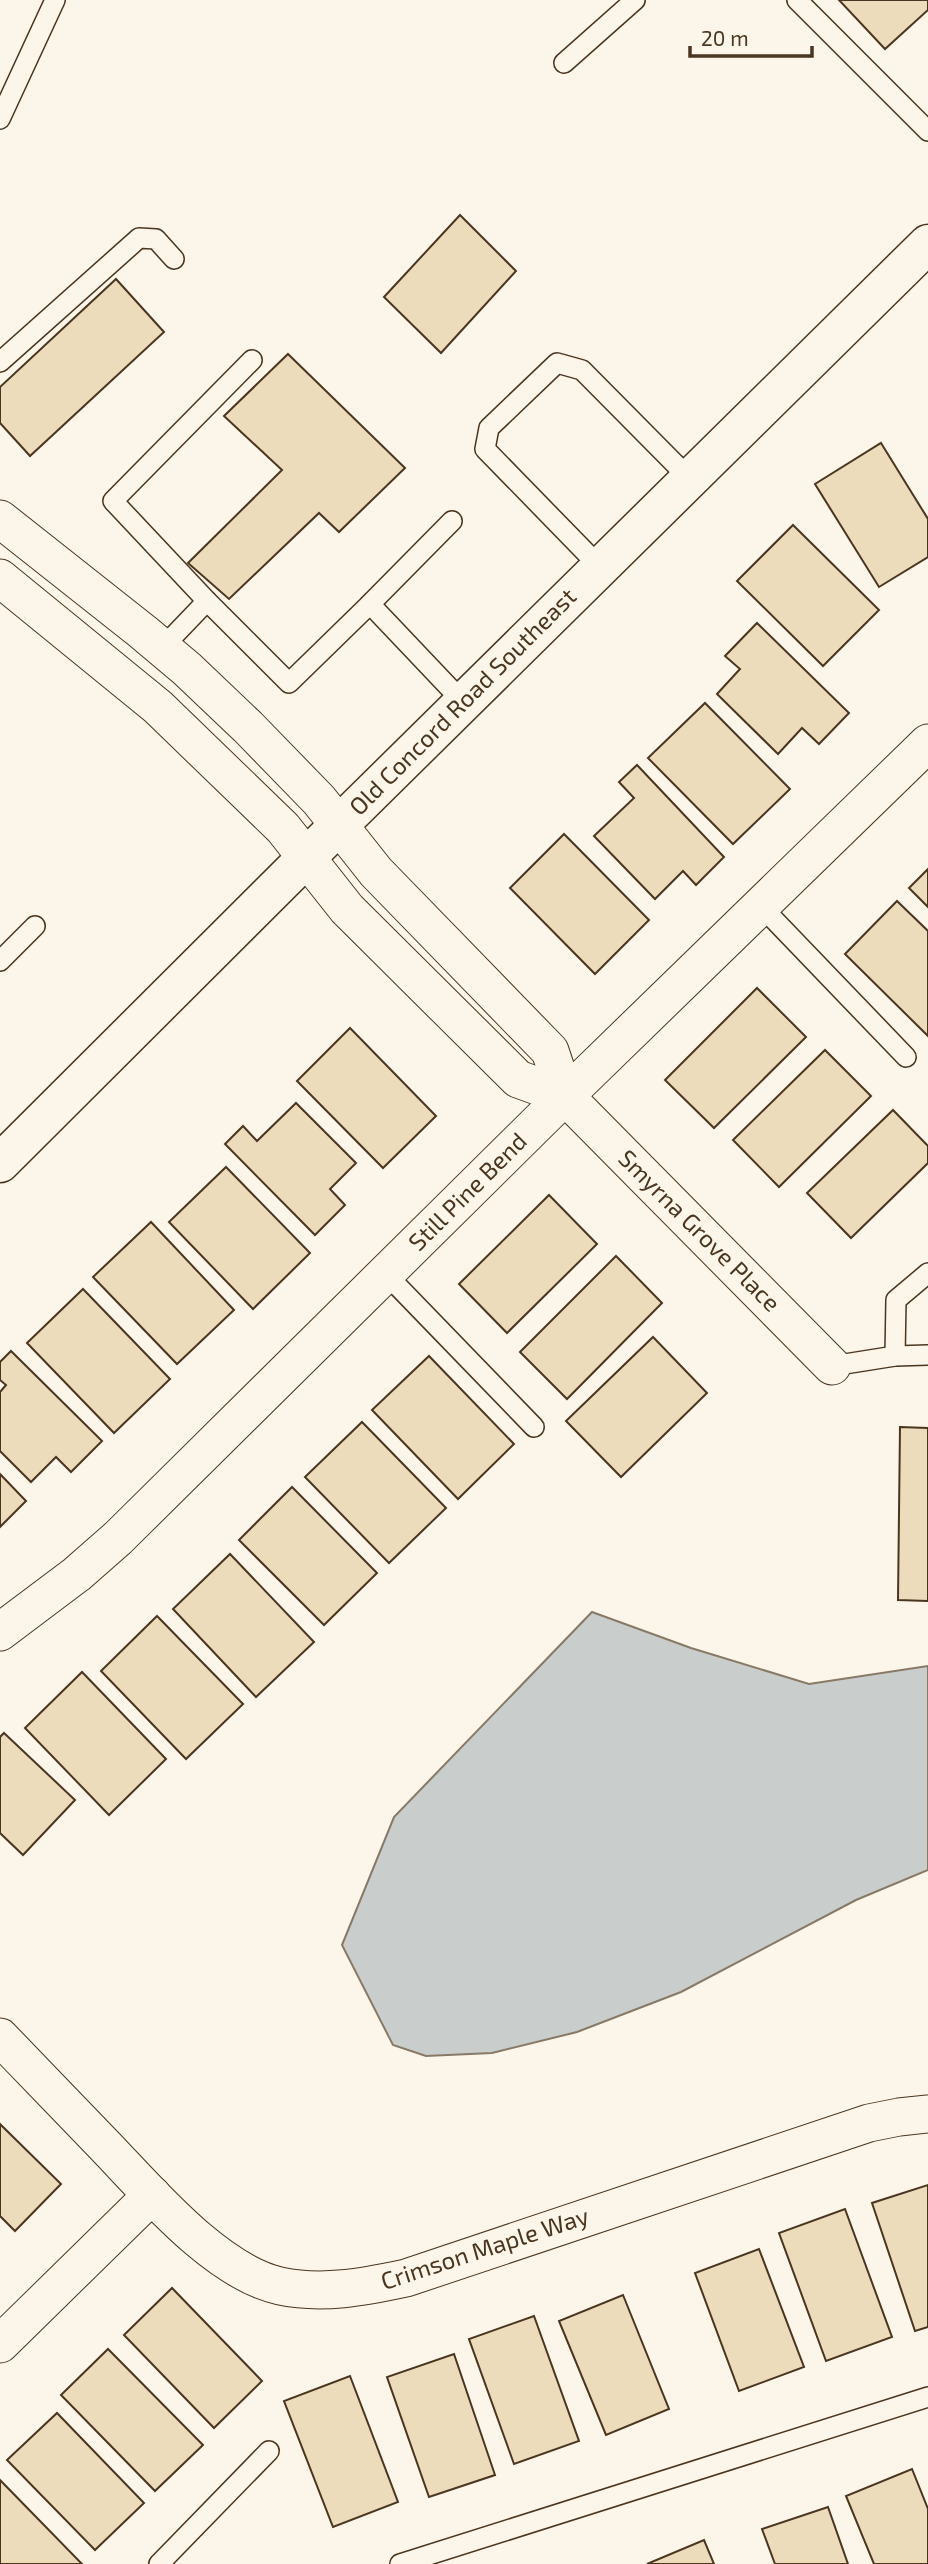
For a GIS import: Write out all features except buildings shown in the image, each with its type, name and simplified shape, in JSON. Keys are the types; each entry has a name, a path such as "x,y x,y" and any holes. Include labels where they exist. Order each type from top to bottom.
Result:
{"street":[{"name":"Old Concord Road Southeast","path":"0,1163 338,825 928,244"},
{"name":"Smyrna Grove Place","path":"0,519 162,648 248,727 318,800 376,872 550,1051 565,1096"},
{"name":"Smyrna Grove Place","path":"0,578 158,707 283,828 347,909 434,997 518,1079 565,1096 832,1366"},
{"name":"Still Pine Bend","path":"0,1632 77,1574 118,1538 565,1096 928,743"},
{"path":"434,997 466,964"},
{"name":"Crimson Maple Way","path":"0,2037 152,2195 227,2262 252,2276 279,2286 311,2290 341,2290 406,2278 870,2123 899,2116 928,2114"},
{"path":"0,2344 152,2195"}],"lane":[{"path":"0,119 55,0"},
{"path":"564,63 635,0"},
{"path":"797,0 928,131"},
{"path":"0,362 139,238 156,239 174,259"},
{"path":"253,360 113,502 289,683 452,521"},
{"path":"600,567 485,449 489,428 557,363 571,365 582,370 689,478"},
{"path":"162,648 207,601"},
{"path":"370,604 463,702"},
{"path":"761,906 906,1057"},
{"path":"0,961 34,926"},
{"path":"895,1356 896,1300 928,1273"},
{"path":"386,1274 534,1427"},
{"path":"832,1366 895,1356 928,1355"},
{"path":"400,2564 928,2397"},
{"path":"159,2564 269,2451"}],"shaded area":[{"path":"592,1612 691,1648 809,1684 928,1666 928,1870 856,1900 681,1992 577,2032 492,2053 426,2056 393,2045 342,1945 394,1817"}]}
